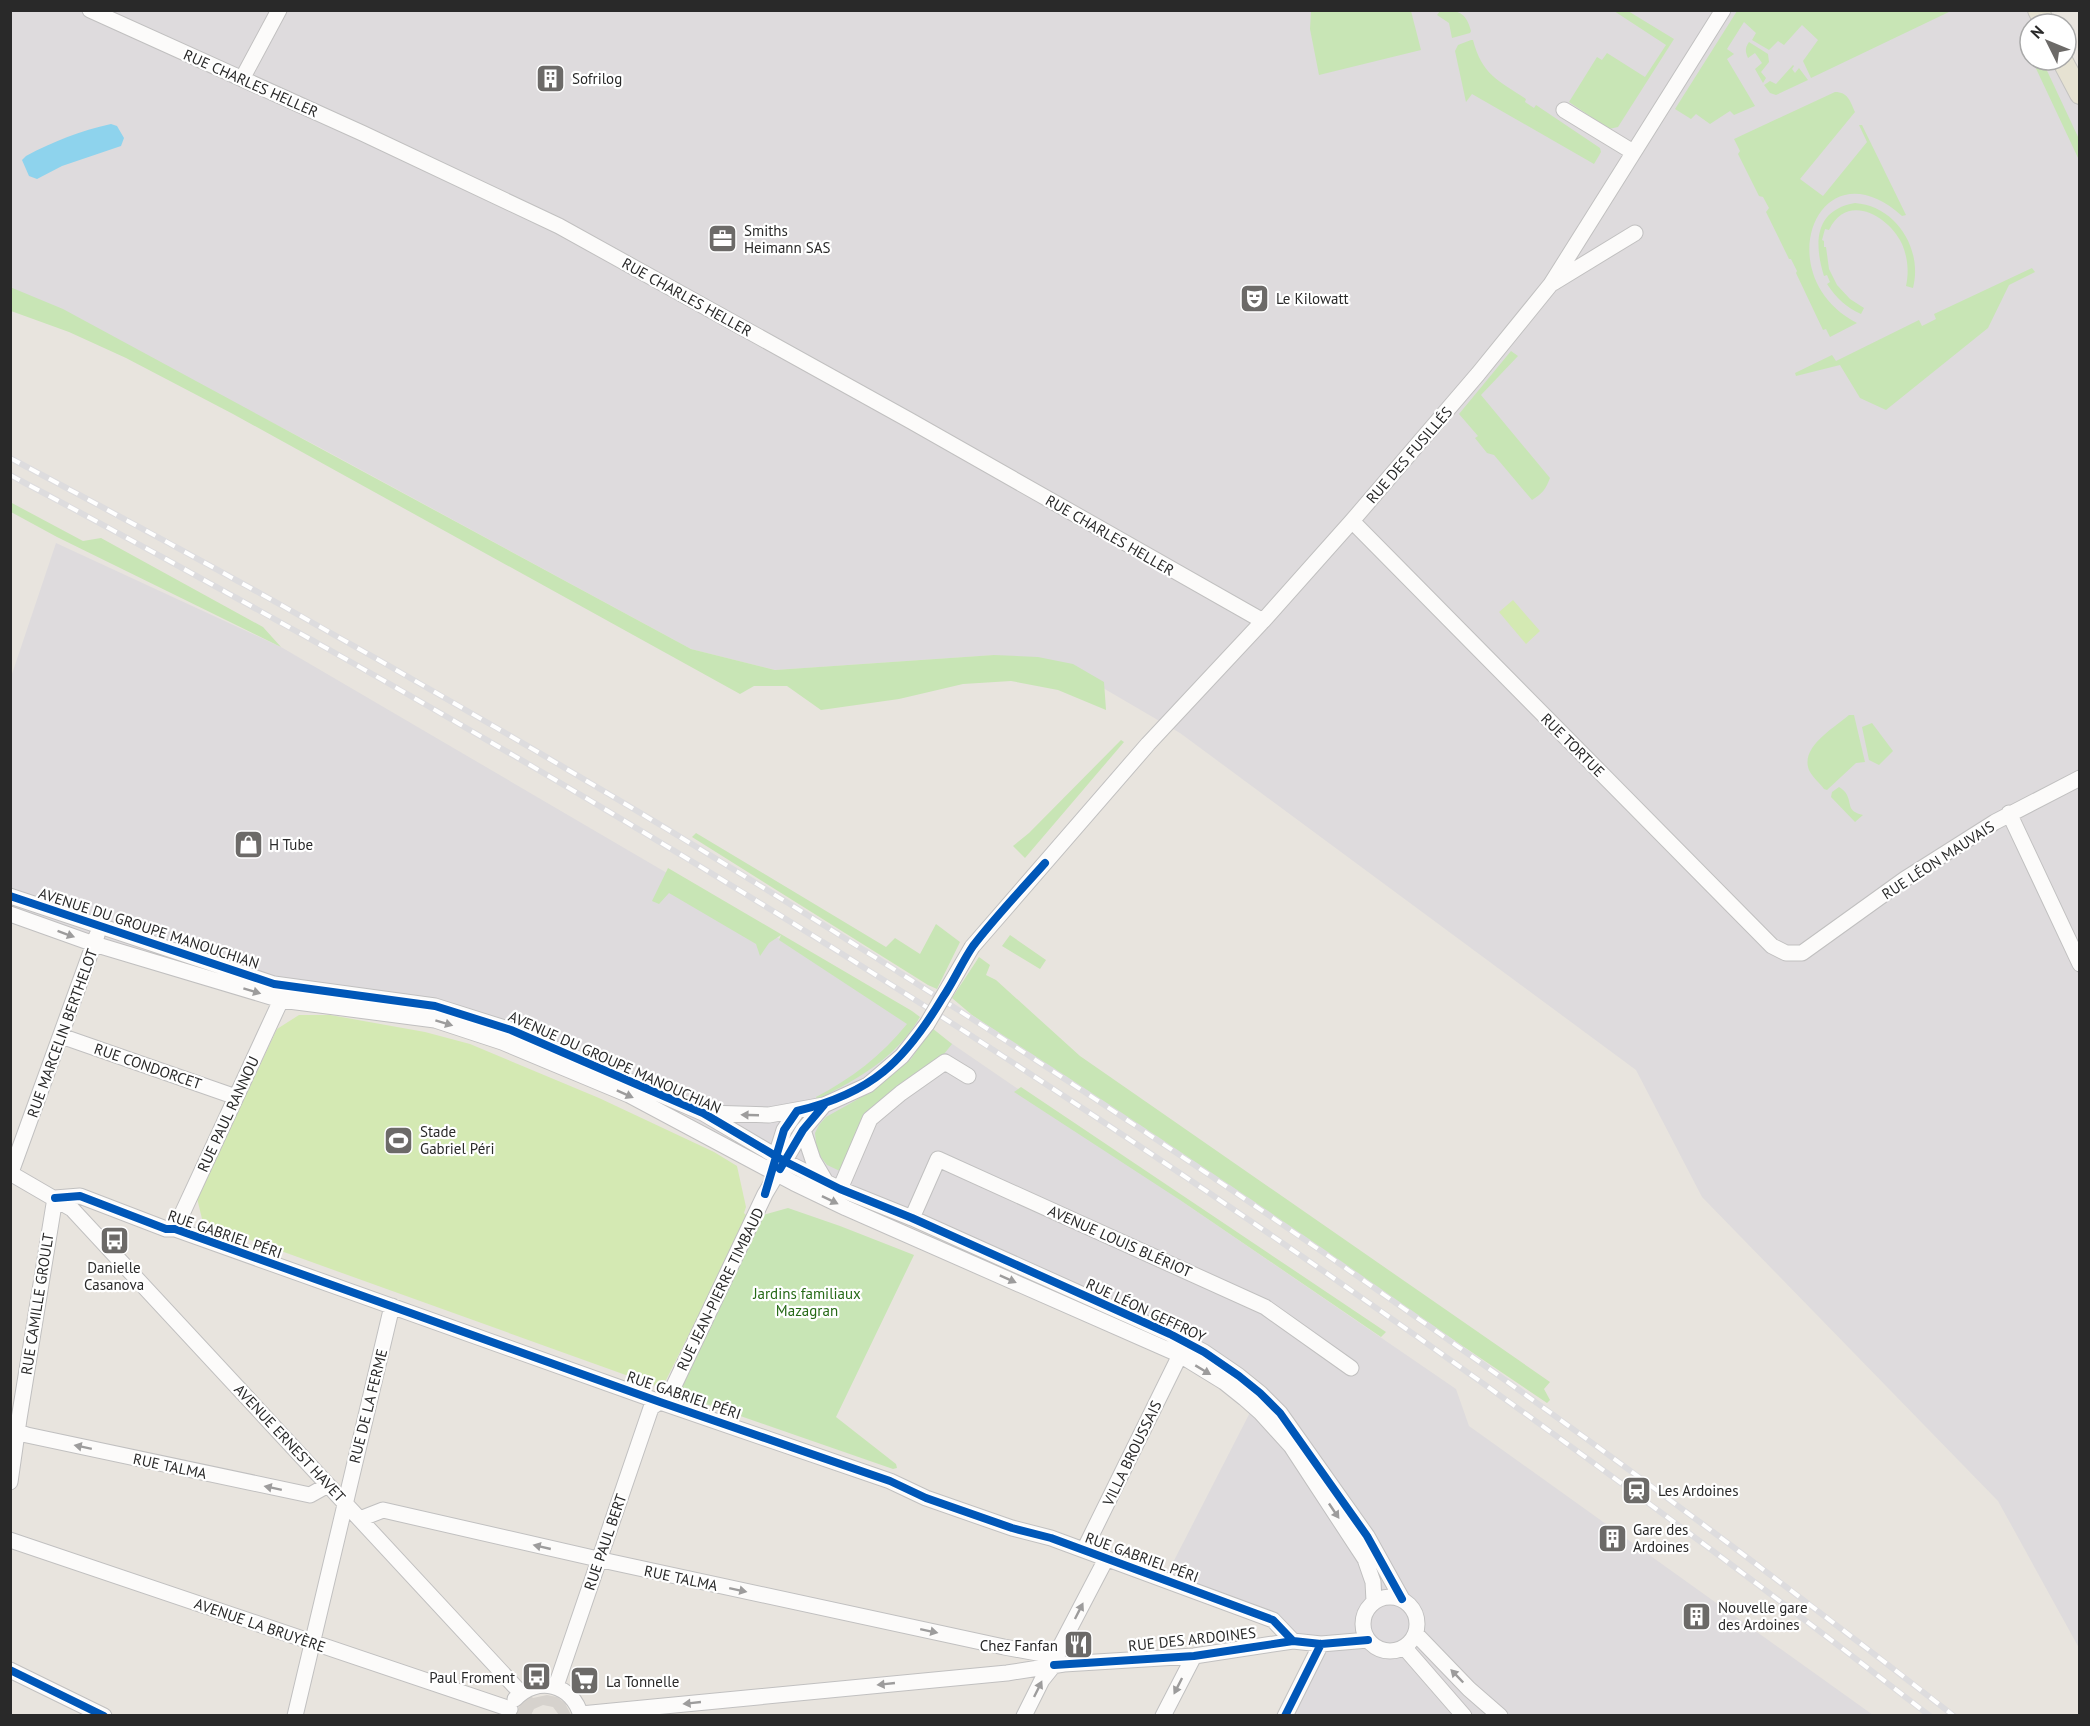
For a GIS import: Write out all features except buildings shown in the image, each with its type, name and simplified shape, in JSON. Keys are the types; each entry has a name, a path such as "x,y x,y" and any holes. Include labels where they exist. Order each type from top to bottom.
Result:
{"main road":[{"path":"2068,72 2079,94"}],"street":[{"name":"RUE CHARLES HELLER","path":"90,10 559,226 1263,621"},
{"path":"242,79 279,10"},
{"name":"RUE DES FUSILLÉS","path":"824,1105 868,1085 902,1056 927,1024 972,947 1148,744 1263,621 1511,344 1723,10"},
{"path":"1564,110 1633,152"},
{"path":"1551,284 1635,233"},
{"path":"1579,238 1588,247 1606,250"},
{"name":"RUE TORTUE","path":"1352,521 1772,946 1786,953 1802,953"},
{"name":"RUE LÉON MAUVAIS","path":"1802,953 1905,879 2010,813 2079,778"},
{"path":"2010,813 2079,964"},
{"name":"AVENUE DU GROUPE MANOUCHIAN","path":"10,896 274,984 435,1006 511,1030 703,1113 777,1165"},
{"name":"AVENUE DU GROUPE MANOUCHIAN","path":"10,914 94,944 281,999 435,1020 502,1042 629,1095 777,1165"},
{"name":"RUE MARCELIN BERTHELOT","path":"11,1174 100,926"},
{"name":"RUE PAUL RANNOU","path":"175,1229 281,999"},
{"name":"RUE CONDORCET","path":"61,1036 236,1097"},
{"path":"803,1130 813,1160 833,1185 870,1119 901,1093 945,1062 968,1076"},
{"path":"703,1113 770,1115 824,1105"},
{"path":"777,1165 824,1105"},
{"path":"777,1165 784,1130 797,1111"},
{"name":"AVENUE LOUIS BLÉRIOT","path":"912,1218 938,1159 1265,1307 1351,1368"},
{"name":"RUE LÉON GEFFROY","path":"777,1165 833,1185 912,1218 1170,1334 1204,1352 1239,1376 1280,1413 1367,1536 1402,1599"},
{"name":"RUE LÉON GEFFROY","path":"777,1165 846,1208 1180,1356 1224,1382 1261,1413 1291,1446 1365,1559 1373,1582 1374,1601"},
{"name":"RUE JEAN-PIERRE TIMBAUD","path":"660,1402 670,1394 777,1165"},
{"path":"11,1174 55,1198"},
{"name":"RUE GABRIEL PÉRI","path":"55,1198 80,1196 166,1229 175,1229 660,1402 890,1481 926,1498 1084,1550 1273,1620 1293,1641"},
{"name":"RUE CAMILLE GROULT","path":"10,1482 14,1431 55,1198"},
{"name":"AVENUE ERNEST HAVET","path":"55,1198 72,1209 521,1693"},
{"name":"RUE DE LA FERME","path":"295,1716 392,1306"},
{"name":"VILLA BROUSSAIS","path":"1084,1550 1180,1356"},
{"name":"RUE PAUL BERT","path":"556,1686 651,1408 660,1402"},
{"name":"RUE TALMA","path":"14,1431 310,1495 328,1485"},
{"name":"RUE TALMA","path":"360,1520 383,1510 1004,1647 1048,1655 1060,1647"},
{"name":"AVENUE LA BRUYÈRE","path":"10,1540 313,1642 509,1712"},
{"path":"1024,1716 1042,1680 1054,1665 1060,1647 1106,1559"},
{"path":"1384,1597 1402,1599 1416,1614 1416,1634 1404,1647 1389,1651 1375,1647 1368,1640 1364,1631 1365,1612 1374,1601 1384,1597"},
{"path":"1416,1634 1469,1689 1500,1716"},
{"name":"RUE DES ARDOINES","path":"581,1715 1007,1673 1054,1665 1194,1656 1293,1641 1321,1644 1368,1640"},
{"path":"1285,1716 1321,1644"},
{"path":"1004,1647 1007,1673"},
{"path":"1404,1647 1464,1716"},
{"path":"1163,1716 1194,1656"},
{"path":"10,1670 104,1716"},
{"path":"509,1712 521,1693 544,1684 556,1686 572,1696 581,1715"}],"shaded area":[{"path":"11,11 2037,11 2018,12 2018,72 2067,72 2080,99 2079,1648 1998,1501 1702,1197 1636,1070 1180,733 1062,664 994,655 775,670 691,649 319,447 34,299 11,292"},
{"path":"56,543 281,647 913,1017 1456,1389 1469,1426 1873,1715 1285,1715 1315,1656 1293,1641 1272,1620 1164,1580 1260,1393 1239,1376 975,1246 815,1186 680,1112 601,1075 500,1034 254,989 110,950 11,907 11,677"},
{"path":"530,1695 533,1698 547,1695 557,1697 565,1703 571,1715 559,1715 553,1707 543,1705 534,1709 531,1715 516,1714 521,1703"}],"green space":[{"path":"1311,11 1411,11 1421,50 1319,75 1310,29"},
{"path":"1440,11 1452,11 1464,16 1470,33 1452,38 1449,23 1437,15"},
{"path":"1614,11 1628,11 1674,39 1618,127 1609,129 1569,102 1597,57 1602,60 1607,53 1645,77 1666,45"},
{"path":"1737,11 1951,11 1811,78 1803,61 1818,40 1802,25 1784,45 1778,41 1769,50 1752,40 1756,33 1744,22 1727,49 1734,54 1727,59 1755,106 1734,115 1730,111 1710,124 1696,114 1691,119 1675,109"},
{"path":"1473,40 1481,61 1492,76 1526,99 1525,102 1534,108 1536,105 1600,148 1601,152 1594,164 1472,94 1466,102 1455,51 1458,45"},
{"path":"1749,42 1768,54 1769,62 1761,72 1766,78 1763,83 1755,69 1762,63 1755,53 1748,58 1747,56 1746,50"},
{"path":"1793,65 1792,69 1795,73 1799,68 1808,80 1776,95 1770,93 1764,85 1770,81 1776,84"},
{"path":"2038,72 2048,72 2079,139 2079,160"},
{"path":"1835,92 1846,95 1855,112 1800,179 1823,196 1867,142 1859,125 1862,125 1906,215 1902,216 1873,197 1847,194 1827,205 1814,224 1809,249 1814,276 1829,302 1857,323 1830,337 1826,329 1823,330 1797,271 1766,212 1769,208 1763,197 1759,196 1738,154 1740,151 1734,139"},
{"path":"1855,203 1883,212 1894,221 1910,245 1915,273 1913,288 1906,286 1906,255 1896,234 1888,225 1867,212 1857,210 1846,212 1829,230 1825,229 1822,240 1826,247 1829,269 1837,285 1850,299 1864,308 1861,314 1842,302 1827,284 1830,282 1827,275 1824,276 1819,252 1820,230 1825,221 1831,213 1841,207"},
{"path":"2032,268 2035,272 2009,285 1988,328 1886,410 1860,398 1840,365 1796,376 1795,373 1832,355 1836,361 1919,320 1922,326 1936,319 1934,314"},
{"path":"10,287 63,309 691,649 775,670 994,655 1038,657 1073,664 1104,682 1106,710 1058,690 1011,681 963,684 899,699 821,710 787,686 754,686 740,694 233,414 126,358 69,332 11,311"},
{"path":"1511,351 1518,356 1481,395 1550,478 1543,491 1532,500 1494,455 1487,453 1475,438 1478,436 1459,414"},
{"path":"10,502 83,541 101,538 263,627 281,647 57,537 11,512"},
{"path":"1513,600 1540,631 1526,644 1499,612"},
{"path":"1849,715 1854,715 1865,762 1856,763 1827,790 1809,770 1809,754 1827,732"},
{"path":"1872,723 1893,751 1879,765 1869,760 1862,727"},
{"path":"1121,740 1124,742 1025,858 1013,846 1029,833"},
{"path":"1839,787 1846,794 1852,810 1863,815 1855,822 1831,797 1832,792"},
{"path":"696,833 886,947 895,938 920,954 936,924 960,942 937,989 692,837"},
{"path":"668,868 920,1017 899,1045 875,1066 817,1100 816,1097 854,1074 876,1056 907,1024 779,940 781,935 769,943 760,956 756,944 669,893 659,904 652,901"},
{"path":"1010,935 1046,960 1040,969 1002,946"},
{"path":"979,957 990,965 986,975 996,980 1080,1056 1550,1382 1544,1389 1550,1400 1547,1403 972,1015 952,998"},
{"path":"299,1015 330,1015 425,1032 470,1044 599,1098 714,1152 737,1166 746,1207 744,1213 748,1217 662,1388 203,1223 197,1198 277,1029"},
{"path":"932,1028 952,1044 940,1059 891,1095 840,1171 827,1165 817,1152 815,1133 819,1125 826,1117 867,1094 911,1059"},
{"path":"1021,1087 1386,1332 1381,1337 1180,1200 1014,1092"},
{"name":"Jardins familiaux Mazagran","path":"788,1208 914,1255 836,1417 896,1464 897,1468 893,1469 683,1396 680,1388 763,1215"}],"water":[{"path":"111,124 117,126 124,138 121,146 62,166 37,179 29,176 22,160 26,156 67,137"}],"railway":[{"path":"10,458 265,596 516,740 765,889 1010,1044 1252,1204 1490,1369 1724,1540 1954,1716"},
{"path":"10,475 253,607 493,743 730,884 964,1031 1211,1194 1454,1363 1694,1537 1930,1716"}],"cycle path":[{"path":"765,1194 784,1130 797,1111 846,1095 884,1072 929,1020 973,946 1045,863"},
{"path":"10,896 274,984 435,1006 511,1030 703,1113 784,1161 840,1189 912,1218 1170,1334 1204,1352 1239,1376 1280,1413 1367,1536 1402,1599"},
{"path":"780,1169 803,1130 824,1105"},
{"path":"55,1198 80,1196 166,1229 175,1229 660,1402 890,1481 926,1498 1012,1528 1051,1538 1273,1620 1293,1641"},
{"path":"1054,1665 1194,1656 1293,1641 1321,1644 1368,1640"},
{"path":"1285,1716 1321,1644"},
{"path":"10,1670 104,1716"}],"place":[{"name":"Sofrilog","path":"551,78"},
{"name":"Smiths Heimann SAS","path":"723,239"},
{"name":"Le Kilowatt","path":"1255,298"},
{"name":"H Tube","path":"248,844"},
{"name":"Stade Gabriel Péri","path":"399,1140"},
{"name":"Danielle Casanova","path":"114,1240"},
{"name":"Les Ardoines","path":"1637,1490"},
{"name":"Gare des Ardoines","path":"1612,1538"},
{"name":"Nouvelle gare des Ardoines","path":"1697,1616"},
{"name":"Chez Fanfan","path":"1079,1645"},
{"name":"Paul Froment","path":"536,1677"},
{"name":"La Tonnelle","path":"585,1681"}]}
